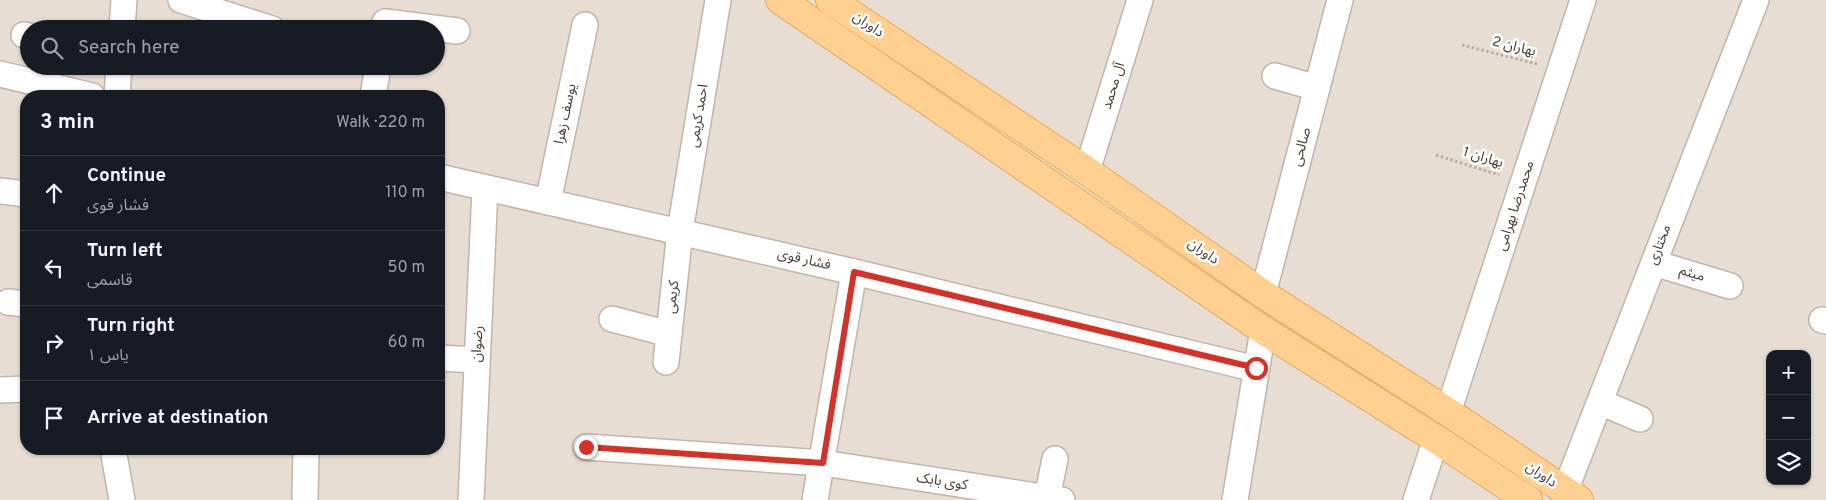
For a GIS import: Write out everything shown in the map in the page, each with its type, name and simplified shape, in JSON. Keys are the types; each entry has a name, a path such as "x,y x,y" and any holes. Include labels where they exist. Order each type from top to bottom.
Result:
{"main road":[{"name":"داوران","path":"780,0 949,113 1263,330 1436,438 1528,500"},
{"name":"داوران","path":"833,1 1086,171 1263,294 1448,412 1572,496"},
{"path":"949,113 968,92"}],"street":[{"path":"123,20 124,0"},
{"path":"181,0 244,20"},
{"name":"احمد کریمی","path":"680,231 718,0"},
{"name":"آل محمد","path":"1086,171 1140,0"},
{"name":"صالحی","path":"1263,294 1340,0"},
{"name":"محمدرضا بهرامی","path":"1448,412 1583,0"},
{"name":"مختاری","path":"1572,496 1600,402 1756,0"},
{"path":"386,17 402,20"},
{"name":"یوسف زهرا","path":"548,202 585,25"},
{"path":"445,28 457,30"},
{"path":"0,74 67,90"},
{"path":"117,90 118,75"},
{"path":"374,90 376,75"},
{"path":"1275,76 1317,88"},
{"name":"فشار قوی","path":"445,178 680,231 1256,368"},
{"name":"رضوان","path":"471,500 486,188"},
{"path":"0,190 20,193"},
{"name":"کریمی","path":"666,362 680,231"},
{"name":"میثم","path":"1654,263 1730,286"},
{"path":"815,500 823,463 854,272"},
{"path":"612,319 669,334"},
{"path":"1235,500 1263,330"},
{"path":"445,358 478,360"},
{"path":"0,390 20,389"},
{"path":"1600,402 1640,419"},
{"path":"1416,500 1436,438"},
{"name":"کوی بابک","path":"586,447 823,463 948,491 1054,499"},
{"path":"114,455 122,500"},
{"path":"305,500 306,455"},
{"path":"1054,499 1056,459"}],"path":[{"name":"بهاران 2","path":"1462,45 1560,70"},
{"name":"بهاران 1","path":"1436,155 1524,182"}],"shaded area":[{"path":"0,0 1826,0 1826,500 0,500"}],"route":[{"path":"586,447 823,463 854,272 1256,368"}]}
